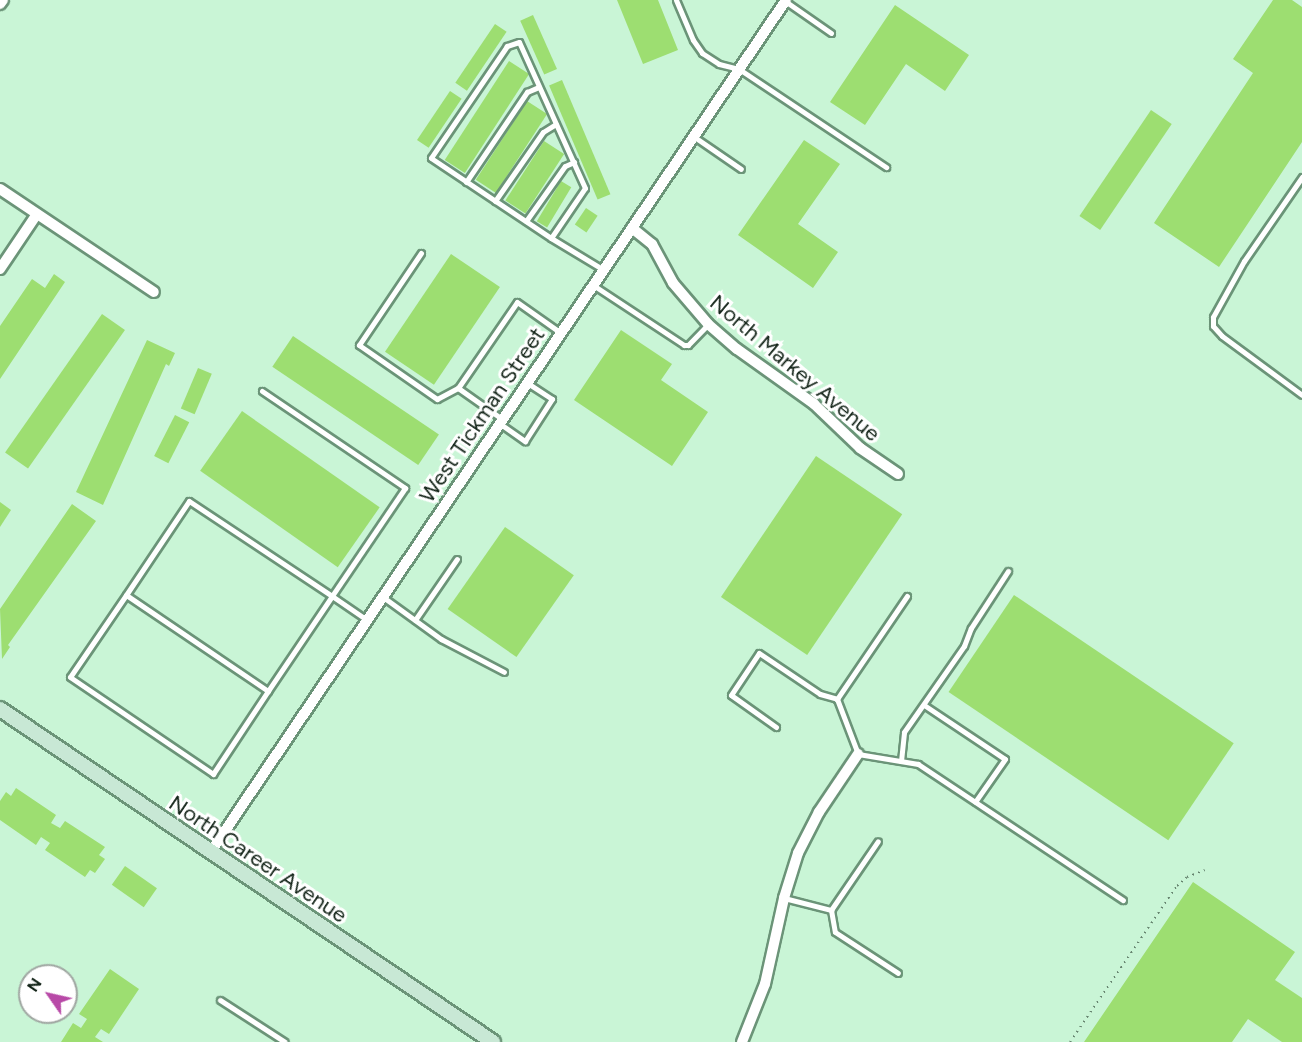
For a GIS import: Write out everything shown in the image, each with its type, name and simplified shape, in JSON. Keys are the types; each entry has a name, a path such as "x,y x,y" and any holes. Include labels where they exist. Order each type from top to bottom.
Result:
{"street":[{"path":"0,4 3,0"},
{"name":"West Tickman Street","path":"210,853 785,1"},
{"path":"0,189 154,292"},
{"path":"0,269 37,214"},
{"name":"North Markey Avenue","path":"632,228 652,244 678,290 708,324 737,349 814,404 860,448 898,474"},
{"name":"North Career Avenue","path":"0,709 493,1042"},
{"path":"742,1042 765,984 784,898 798,853 808,831 858,754"}],"lane":[{"path":"676,0 693,40 702,53 719,64 739,69 886,167"},
{"path":"785,1 831,33"},
{"path":"552,238 585,188 519,42 507,46 431,158 552,238 604,270"},
{"path":"466,182 527,92 539,87"},
{"path":"495,201 543,132 556,124"},
{"path":"693,136 741,170"},
{"path":"526,221 565,166 574,162"},
{"path":"1302,177 1244,261 1213,316 1213,326 1222,336 1302,395"},
{"path":"421,253 359,345 437,399 458,388 517,302 561,333"},
{"path":"593,285 684,345 688,345 708,324"},
{"path":"458,388 525,441 552,399 527,383"},
{"path":"262,392 405,488 332,597 268,691 213,774 70,677 189,501 332,597 367,620"},
{"path":"415,620 457,559"},
{"path":"901,761 904,732 964,646 971,628 1008,571"},
{"path":"126,595 268,691"},
{"path":"837,699 907,596"},
{"path":"383,597 471,657 504,672"},
{"path":"776,727 731,695 759,653 820,694 837,699"},
{"path":"837,699 858,754 918,764 1123,900"},
{"path":"924,705 1005,759 975,802"},
{"path":"878,841 831,910 835,932 898,973"},
{"path":"784,898 831,910"},
{"path":"220,1000 285,1042"}],"path":[{"path":"1070,1042 1177,886 1187,877 1205,870"}],"building":[{"path":"617,0 658,0 678,50 643,64"},
{"path":"1273,0 1292,0 1302,7 1302,142 1219,267 1154,223 1253,73 1233,59"},
{"path":"895,5 969,55 945,91 906,64 865,125 830,102"},
{"path":"533,15 557,69 544,75 520,21"},
{"path":"495,24 507,32 467,91 455,83"},
{"path":"509,61 529,74 465,173 445,160"},
{"path":"562,80 610,194 598,200 549,85"},
{"path":"450,91 462,99 429,148 417,140"},
{"path":"527,101 547,114 496,193 476,180"},
{"path":"1151,110 1172,124 1100,230 1079,216"},
{"path":"804,140 840,164 798,224 838,252 813,288 738,235"},
{"path":"544,141 564,154 525,214 505,201"},
{"path":"561,181 571,187 547,227 537,221"},
{"path":"586,208 598,216 586,232 575,225"},
{"path":"451,254 500,287 434,385 385,352"},
{"path":"54,274 65,282 0,379 0,326 32,279 45,288"},
{"path":"102,314 125,330 28,468 5,452"},
{"path":"621,330 672,364 661,380 708,412 672,466 574,400"},
{"path":"293,336 439,434 418,465 272,367"},
{"path":"147,340 175,353 169,366 166,364 103,505 76,492"},
{"path":"198,368 212,374 195,414 181,409"},
{"path":"242,411 380,507 338,567 200,471"},
{"path":"175,415 189,422 168,463 154,456"},
{"path":"816,456 902,514 807,655 721,597"},
{"path":"0,502 11,510 0,527"},
{"path":"72,504 96,521 8,645 10,647 2,659 0,609"},
{"path":"505,527 574,575 516,657 448,609"},
{"path":"1014,595 1234,743 1168,840 949,692"},
{"path":"16,788 56,815 51,823 60,828 65,821 105,847 99,855 105,859 95,873 90,870 85,877 45,850 50,843 41,837 36,845 0,820 0,801 6,792 11,796"},
{"path":"125,866 157,888 144,907 112,885"},
{"path":"1193,882 1295,952 1275,980 1302,998 1302,1042 1282,1042 1248,1019 1232,1042 1084,1042"},
{"path":"110,969 139,989 109,1034 101,1029 95,1037 103,1042 61,1042 72,1024 81,1028 87,1019 79,1014"}]}
